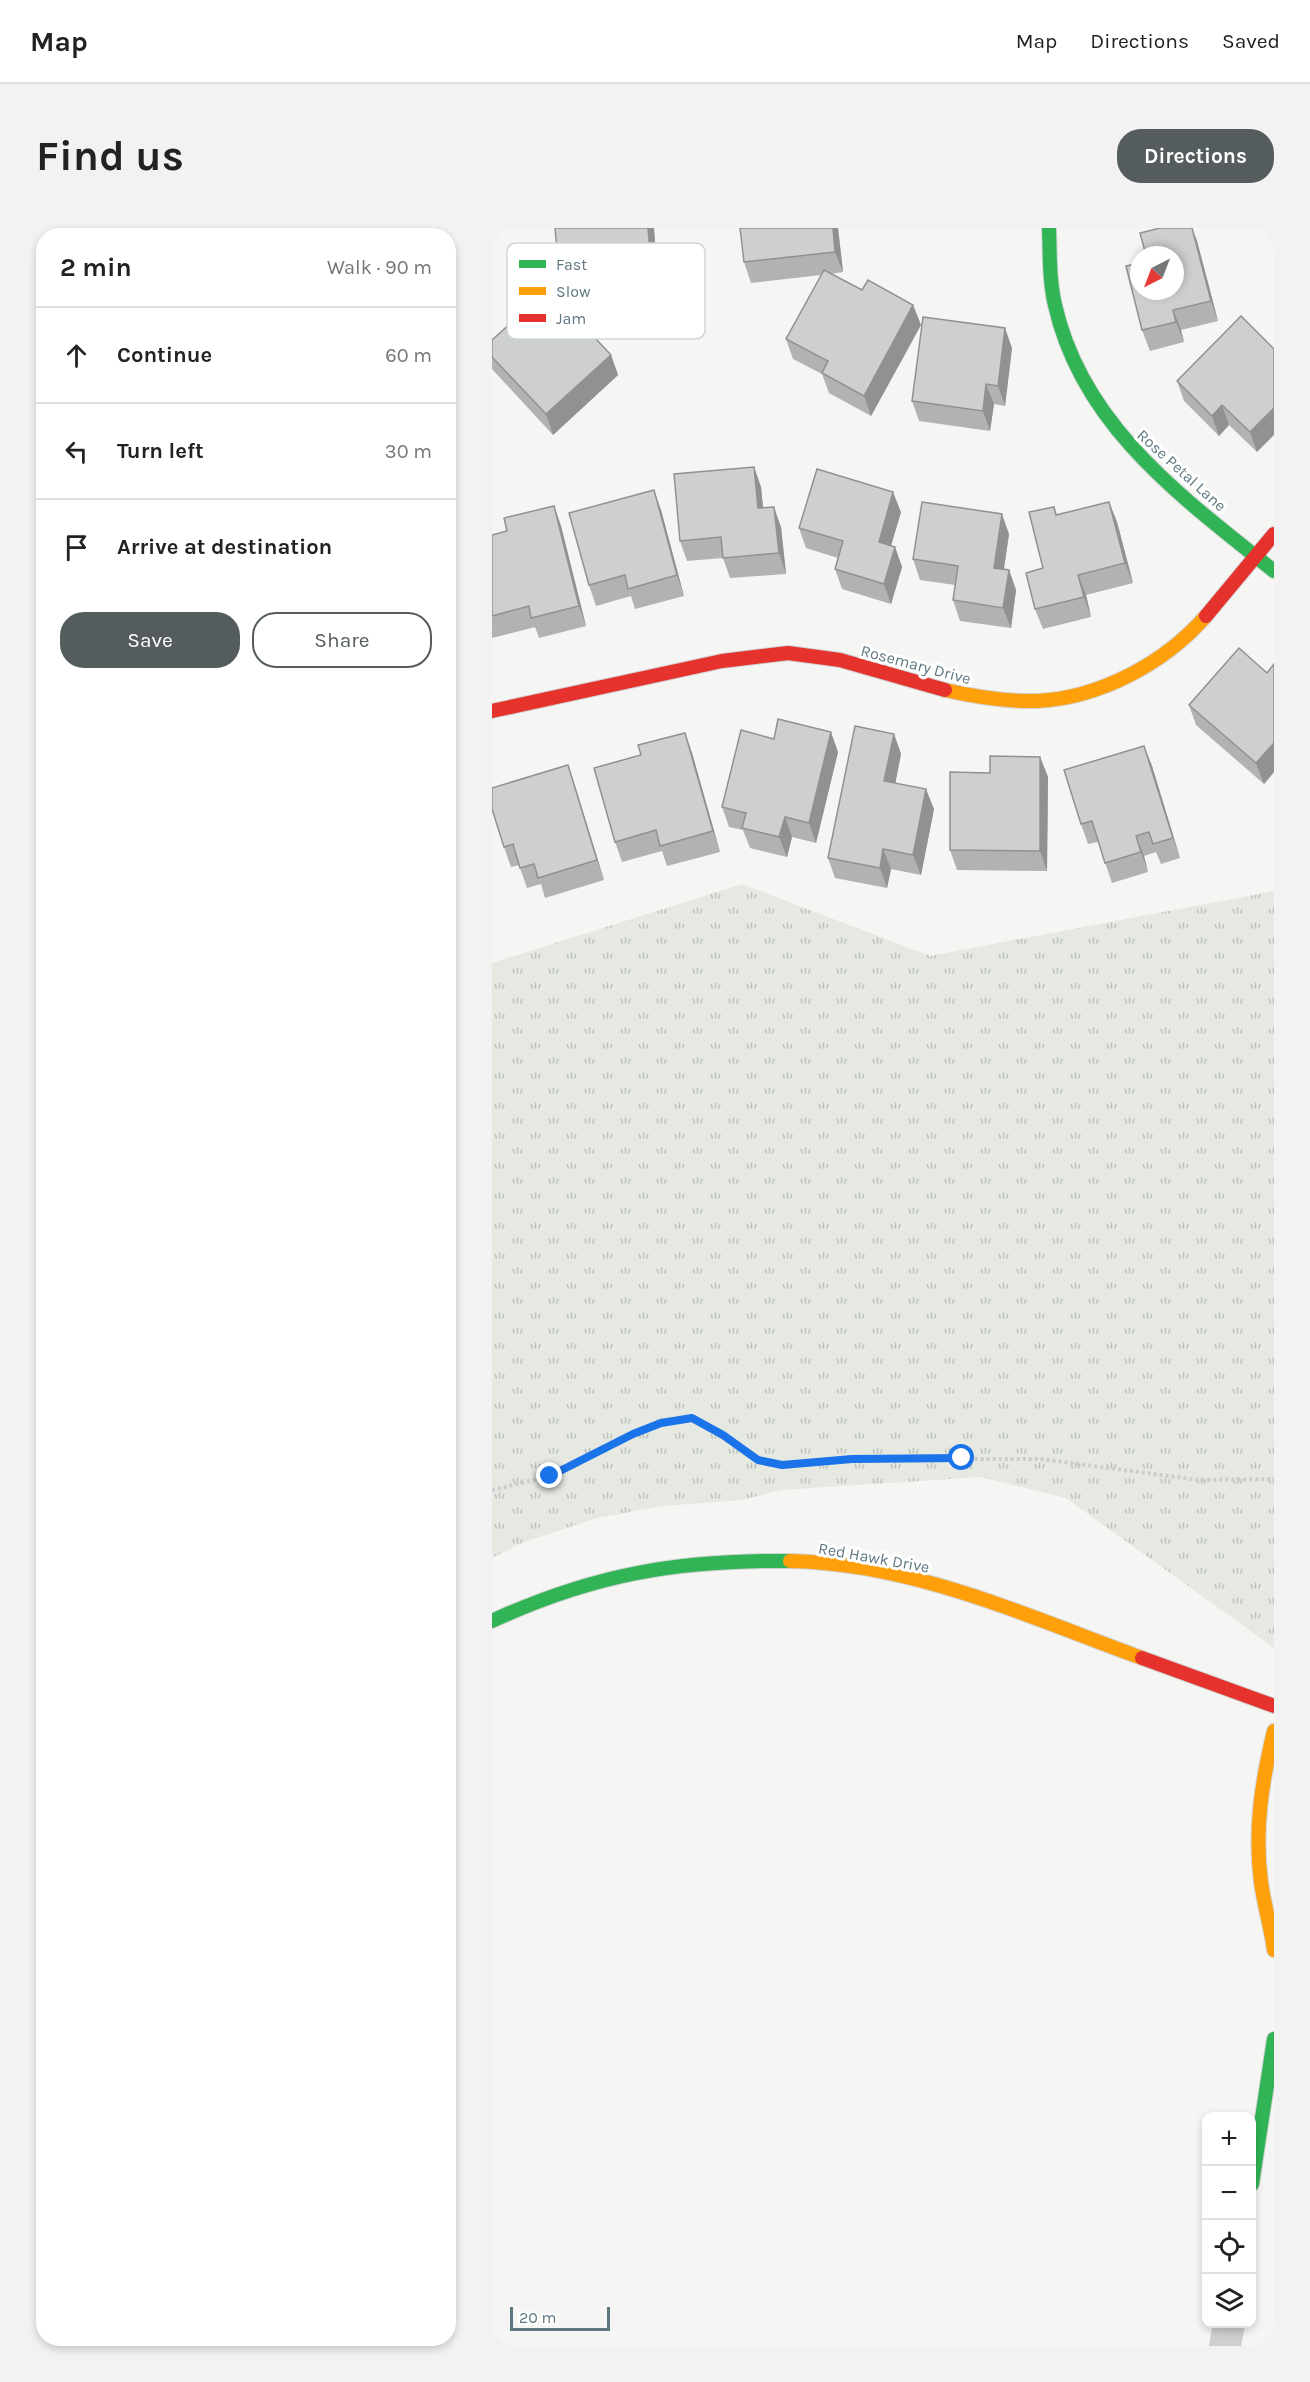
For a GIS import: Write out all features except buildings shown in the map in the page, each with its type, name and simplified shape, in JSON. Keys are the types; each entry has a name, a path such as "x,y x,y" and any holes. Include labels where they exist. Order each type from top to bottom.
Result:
{"street":[{"name":"Rose Petal Lane","path":"1049,228 1050,266 1055,305 1068,345 1093,396 1131,449 1274,571"},
{"name":"Rosemary Drive","path":"492,711 722,661 788,653 840,660 929,686 986,699 1038,701 1088,692 1136,673 1169,650 1204,619 1274,534"},
{"name":"Red Hawk Drive","path":"492,1621 590,1582 644,1570 747,1560 810,1562 898,1575 961,1592 1274,1706"},
{"path":"1274,1731 1257,1819 1260,1875 1274,1950"},
{"path":"1254,2166 1274,2039"},
{"path":"1225,2346 1228,2328"}],"path":[{"path":"492,1490 550,1476 633,1434 661,1423 692,1418 723,1435 758,1460 782,1465 852,1459 1041,1458 1198,1480 1274,1479"}],"green space":[{"path":"742,884 930,956 1274,891 1274,1648 1066,1498 981,1477 781,1490 742,1500 663,1506 597,1518 524,1542 492,1558 492,963"}],"traffic: fast":[{"path":"1049,228 1051,277 1055,305 1068,348 1088,387 1112,423 1140,456 1205,516 1274,571"},
{"path":"492,1621 566,1592 637,1573 711,1563 790,1561"},
{"path":"1255,2166 1274,2039"}],"traffic: slow":[{"path":"945,690 1013,701 1037,701 1084,693 1130,675 1151,663 1190,633 1206,616"},
{"path":"790,1561 836,1564 881,1571 926,1582 1013,1610 1142,1658"},
{"path":"1274,1731 1263,1787 1258,1844 1261,1882 1274,1950"}],"traffic: jam":[{"path":"1206,616 1274,534"},
{"path":"492,711 722,661 788,653 840,660 945,690"},
{"path":"1142,1658 1274,1706"}],"route":[{"path":"550,1476 633,1434 661,1423 692,1418 723,1435 758,1460 782,1465 852,1459 962,1458"}]}
